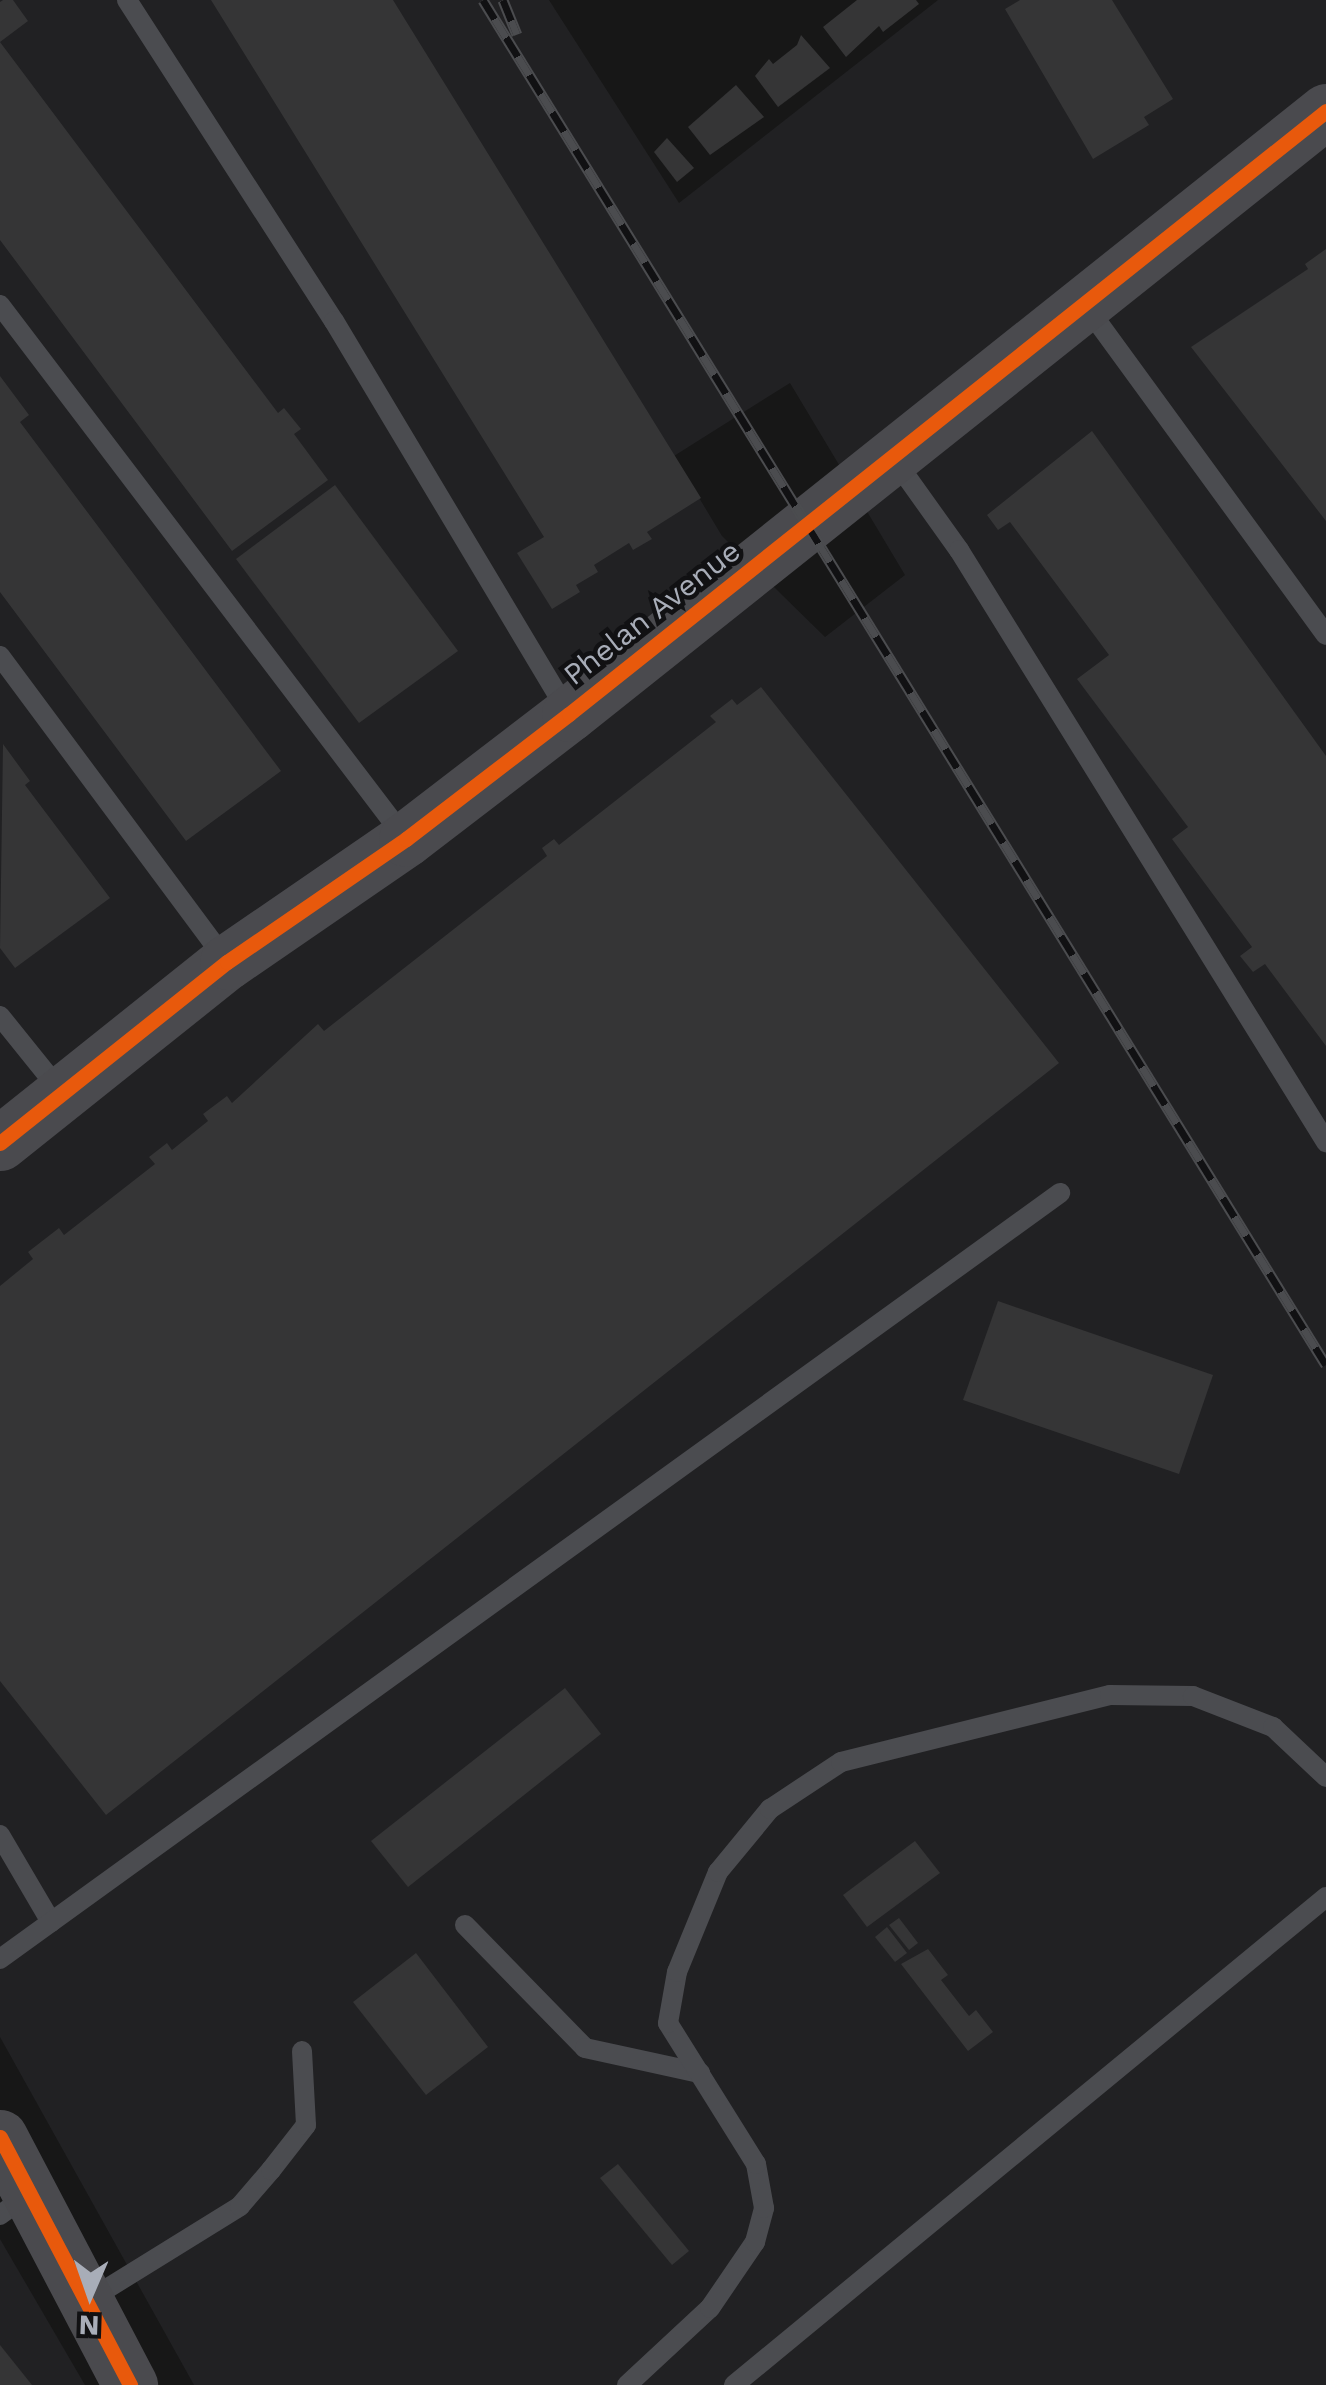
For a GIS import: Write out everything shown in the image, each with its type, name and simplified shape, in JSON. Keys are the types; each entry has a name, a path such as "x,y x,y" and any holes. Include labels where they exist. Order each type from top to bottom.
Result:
{"street":[{"name":"Phelan Avenue","path":"1,1141 228,962 406,840 1322,123"},
{"path":"0,2136 15,2204 86,2302 130,2385"}],"lane":[{"path":"127,0 334,321 569,714"},
{"path":"0,305 406,840"},
{"path":"1086,306 1326,634"},
{"path":"894,459 959,550 1326,1142"},
{"path":"0,656 228,962"},
{"path":"0,1016 62,1094"},
{"path":"0,1958 1060,1192"},
{"path":"627,2385 710,2308 755,2242 764,2208 756,2164 668,2023 677,1972 718,1872 770,1809 841,1762 1110,1695 1193,1696 1273,1726 1326,1776"},
{"path":"0,1834 51,1922"},
{"path":"734,2385 1326,1897"},
{"path":"465,1925 585,2048 700,2074"},
{"path":"86,2302 240,2206 271,2170 306,2125 302,2051"}],"shaded area":[{"path":"0,0 549,0 679,203 938,0 1326,0 1326,2385 194,2385 0,2037","holes":["790,383 905,575 825,637 722,536 674,456"]},
{"path":"0,2239 85,2385 0,2385"}],"building":[{"path":"13,0 28,21 0,42 0,2"},
{"path":"211,0 393,0 701,498 647,532 652,539 633,550 629,543 594,565 598,572 576,585 580,592 552,609 517,553 544,537"},
{"path":"857,0 916,0 919,4 883,32 879,26 846,57 823,27"},
{"path":"1020,0 1112,0 1173,99 1144,117 1149,125 1093,159 1005,9"},
{"path":"801,35 830,68 778,107 755,76 769,59 773,64 797,45"},
{"path":"0,42 278,413 284,408 301,429 294,434 328,480 232,551 0,240"},
{"path":"736,85 764,117 710,155 688,127"},
{"path":"667,138 694,168 677,182 654,152"},
{"path":"1326,249 1326,521 1191,347 1308,269 1305,264"},
{"path":"0,376 29,415 20,422 281,771 186,841 0,592"},
{"path":"1092,431 1326,756 1326,1046 1265,964 1253,972 1240,956 1252,947 1172,839 1188,827 1077,679 1109,655 1010,522 998,530 987,515"},
{"path":"335,485 458,651 359,723 236,559"},
{"path":"761,687 1059,1063 106,1815 0,1681 0,1286 33,1259 28,1252 59,1228 64,1235 155,1164 149,1157 167,1143 172,1150 208,1121 203,1114 227,1096 232,1103 318,1024 324,1031 547,856 542,848 554,839 559,845 716,722 710,716 732,699 737,705"},
{"path":"3,744 30,781 25,785 110,898 15,968 0,948"},
{"path":"998,1301 1213,1375 1179,1474 963,1400"},
{"path":"565,1688 601,1734 408,1887 371,1841"},
{"path":"915,1841 940,1873 867,1927 843,1895"},
{"path":"899,1918 918,1943 909,1950 889,1925"},
{"path":"887,1927 907,1953 895,1962 875,1937"},
{"path":"928,1949 948,1975 941,1980 969,2016 976,2010 993,2032 968,2051 901,1964"},
{"path":"416,1953 488,2047 426,2095 353,2002"},
{"path":"618,2164 689,2251 672,2265 600,2178"},
{"path":"0,2345 32,2385 0,2385"}],"railway":[{"path":"483,0 1326,1365"},
{"path":"503,0 517,34"}],"cycle path":[{"path":"0,1143 227,962 406,839 569,714 1326,111"},
{"path":"0,2137 130,2385"}]}
